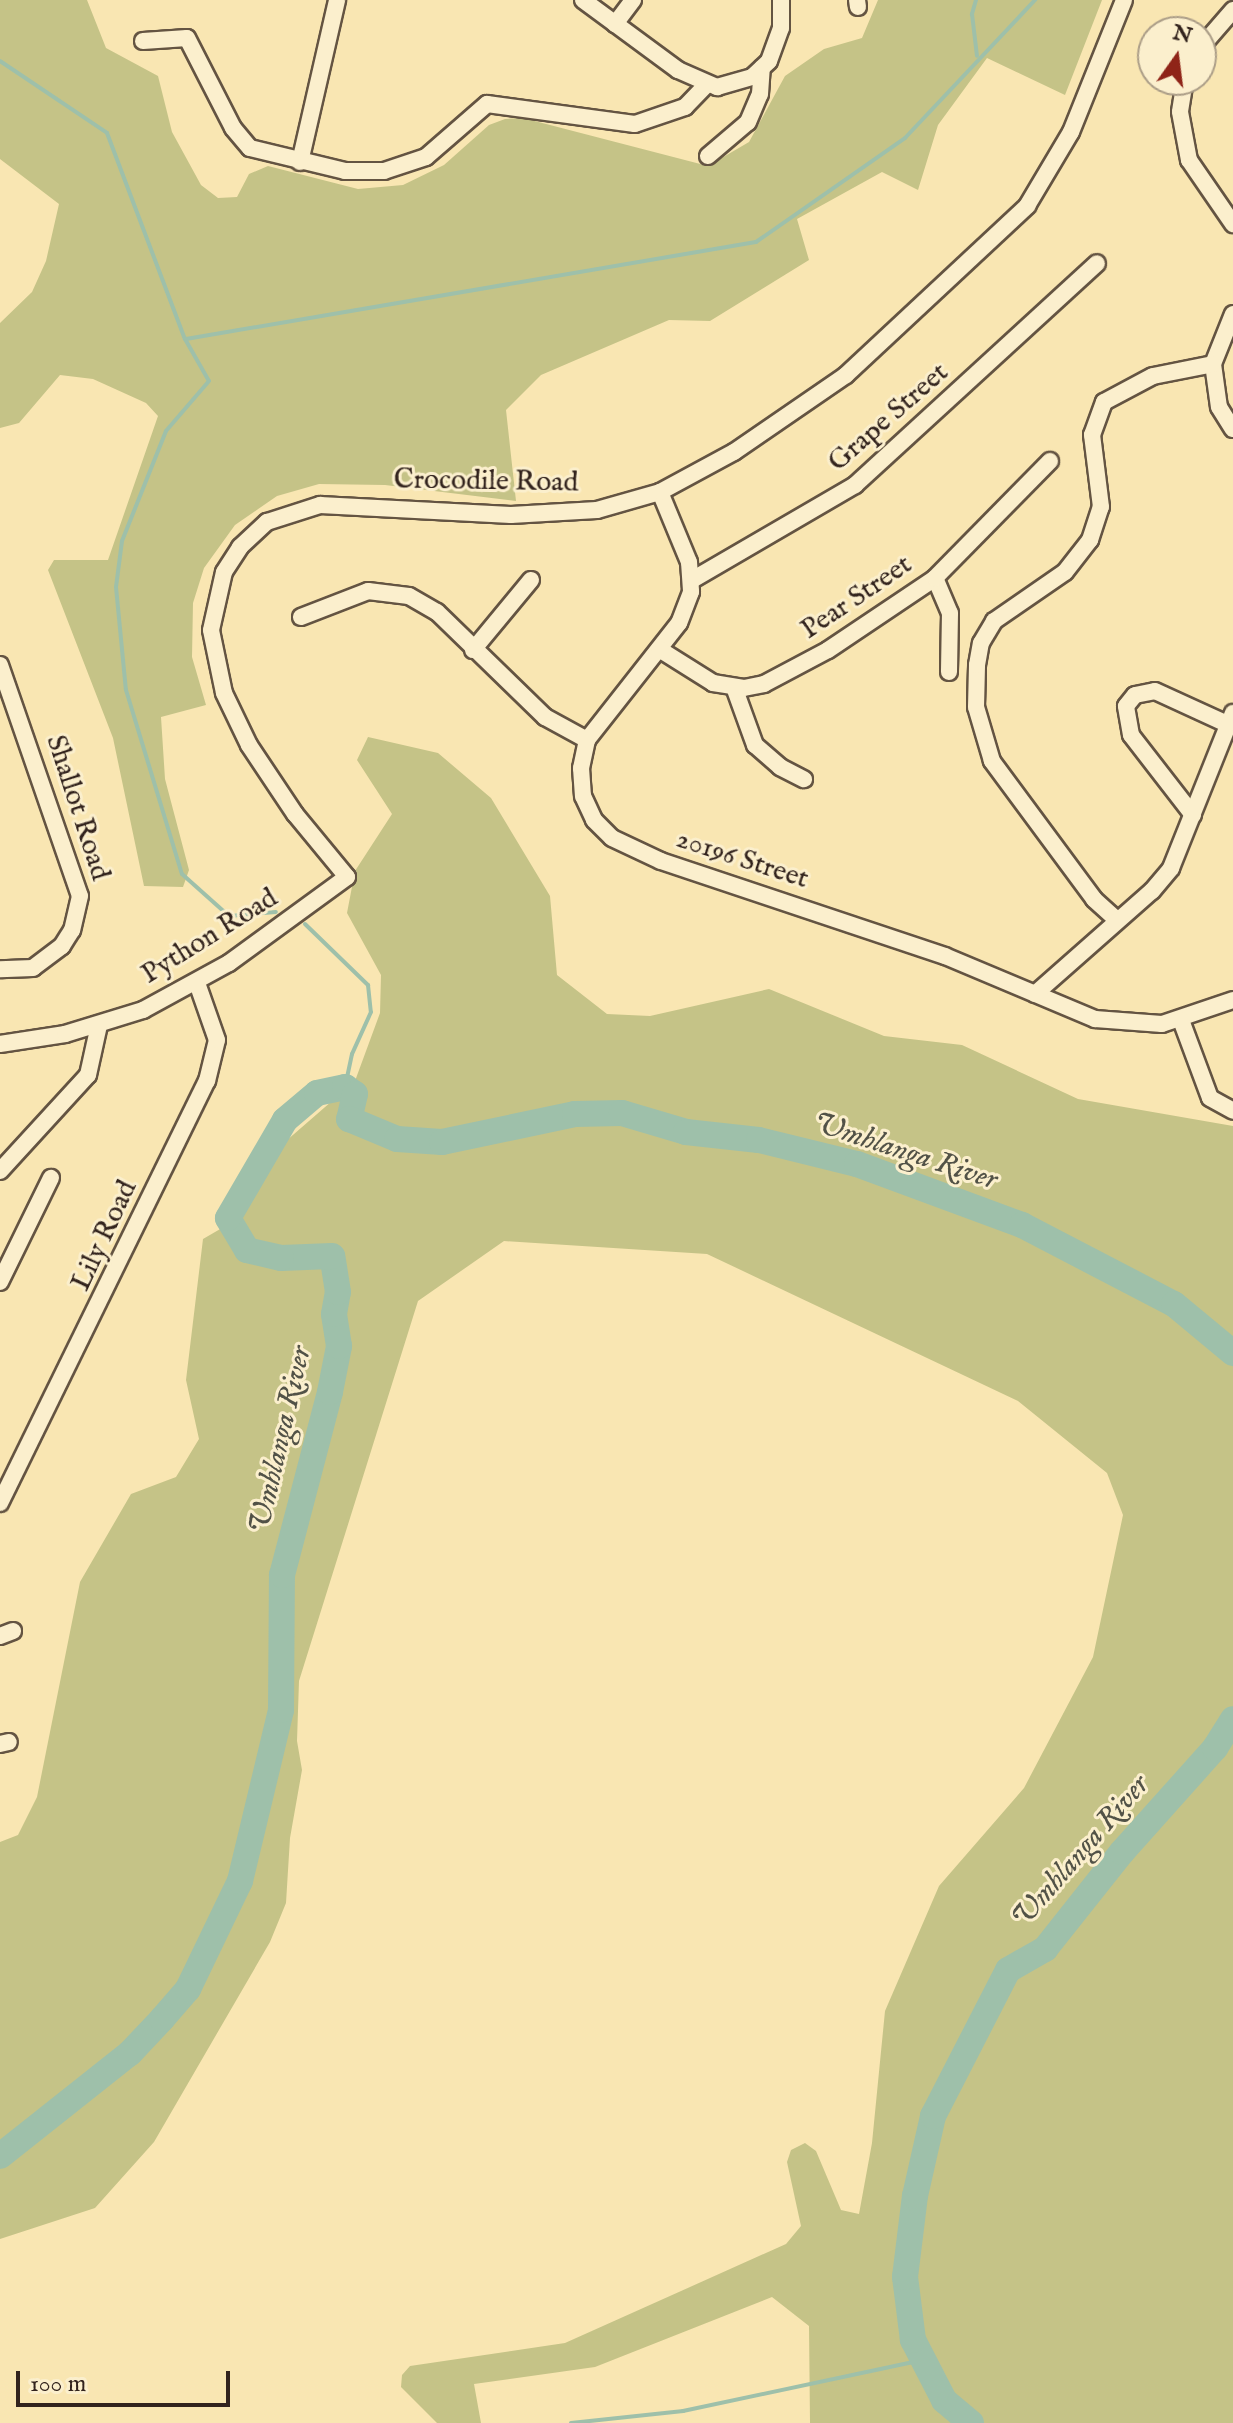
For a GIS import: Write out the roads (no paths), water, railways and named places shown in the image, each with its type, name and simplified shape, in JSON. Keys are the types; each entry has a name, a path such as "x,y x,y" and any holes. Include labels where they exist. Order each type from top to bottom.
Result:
{"street":[{"path":"300,162 337,0"},
{"path":"583,0 706,85 737,83 762,68"},
{"path":"615,24 633,0"},
{"path":"708,156 748,122 760,94 762,68 779,39 781,0"},
{"name":"Crocodile Road","path":"347,877 249,745 213,660 215,599 240,547 267,522 320,505 563,515 660,492 787,419 846,375 1027,206 1071,132 1124,0"},
{"path":"1217,28 1233,10"},
{"path":"143,41 187,38 242,141 261,153 345,171 399,168 426,157 480,108 497,102 580,120 635,124 685,107 706,85"},
{"path":"1182,96 1180,112 1189,160 1233,224"},
{"name":"Grape Street","path":"692,580 855,485 1097,263"},
{"path":"1233,314 1213,364 1219,407 1233,429"},
{"path":"1117,920 1094,899 992,761 976,707 977,665 981,643 994,621 1065,572 1090,540 1101,507 1092,435 1104,402 1153,376 1213,364"},
{"name":"Pear Street","path":"659,649 692,674 734,687 764,684 801,666 935,578 1050,461"},
{"path":"301,617 339,598 387,590 437,612 545,717 587,740 659,649 687,607 692,580 660,492"},
{"path":"935,578 950,613 949,672"},
{"path":"473,650 531,580"},
{"name":"Shallot Road","path":"0,665 80,896 72,930 62,946 33,968 0,969"},
{"path":"734,687 755,745 780,767 804,779"},
{"path":"1035,994 1171,868 1193,815 1230,718 1155,691 1135,695 1126,706 1131,735 1193,815"},
{"name":"20196 Street","path":"587,740 581,768 583,796 594,820 624,847 900,939 1112,1023 1181,1020 1233,1000"},
{"name":"Python Road","path":"0,1044 99,1025 197,983 347,877"},
{"name":"Lily Road","path":"0,1503 207,1081 217,1040 197,983"},
{"path":"1181,1020 1210,1098 1233,1111"},
{"path":"0,1171 79,1087 95,1058 99,1025"},
{"path":"0,1282 51,1178"}],"waterway":[{"path":"976,0 972,14 977,56"},
{"path":"186,339 756,242 905,138 1035,0"},
{"path":"0,61 107,133 185,339 209,381 166,431 122,541 116,587 126,690 182,874 229,916 276,912"},
{"path":"305,924 368,985 371,1012 352,1054 345,1087"},
{"name":"Umhlanga River","path":"0,2156 130,2053 162,2019 188,1989 240,1881 281,1710 282,1575 339,1346 334,1314 338,1292 332,1256 281,1258 247,1250 228,1218 285,1120 317,1093 345,1087 355,1094 349,1119 397,1139 442,1142 575,1114 622,1113 686,1132 759,1140 857,1164 1022,1225 1174,1304 1233,1353"},
{"name":"Umhlanga River","path":"971,2423 944,2400 913,2340 905,2277 915,2196 933,2116 1008,1970 1045,1949 1122,1852 1215,1748 1233,1719"},
{"path":"571,2423 683,2411 923,2360"}]}
